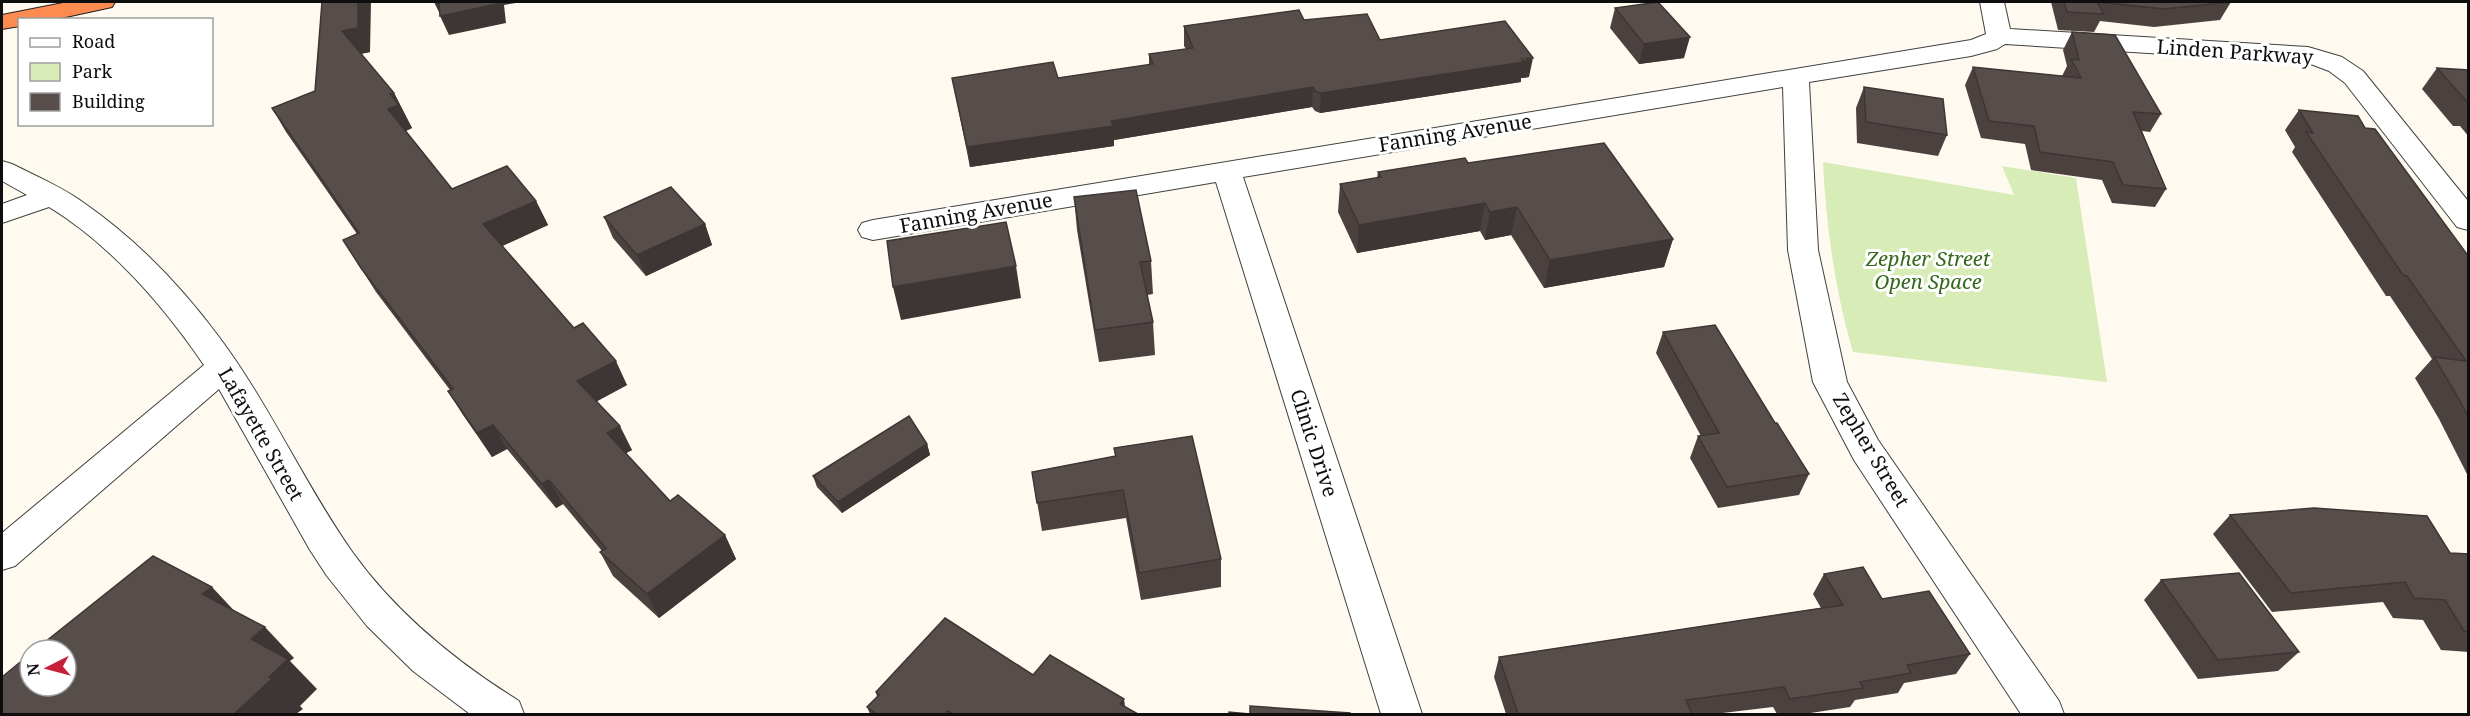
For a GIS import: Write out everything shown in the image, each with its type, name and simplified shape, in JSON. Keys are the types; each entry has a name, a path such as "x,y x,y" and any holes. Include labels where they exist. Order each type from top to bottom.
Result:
{"highway":[{"path":"2,21 103,2"}],"street":[{"path":"1992,2 1999,36"},
{"name":"Fanning Avenue","path":"873,230 1796,77 1986,44 1997,40 1999,36"},
{"name":"Linden Parkway","path":"1999,36 2308,55 2322,58 2346,70 2354,77 2469,220"},
{"name":"Zepher Street","path":"1796,77 1803,250 1830,382 1866,450 2044,714"},
{"name":"Lafayette Street","path":"2,170 51,196 88,221 143,272 178,310 223,367 323,540 344,570 371,603 417,650 466,690 504,714"},
{"name":"Clinic Drive","path":"1227,171 1402,714"},
{"path":"2,214 51,196"},
{"path":"2,555 223,367"}],"green space":[{"name":"Zepher Street Open Space","path":"1823,162 2014,195 2002,166 2076,178 2107,382 1853,352 1832,258"}],"building":[{"path":"322,2 358,2 358,28 342,31 394,93 390,94 399,105 388,109 452,189 507,166 536,201 483,224 574,328 583,323 616,361 577,381 620,426 607,433 670,501 678,495 725,535 647,594 600,552 606,548 549,480 542,484 493,425 477,433 448,391 453,389 361,268 343,240 359,233 272,108 315,91"},
{"path":"439,2 497,2 497,4 440,16"},
{"path":"1658,2 1690,37 1644,44 1615,8"},
{"path":"2064,2 2097,2 2104,14 2067,12"},
{"path":"2097,2 2231,2 2164,9"},
{"path":"1299,10 1304,20 1367,14 1380,40 1505,21 1533,58 1522,59 1524,62 1321,93 1316,92 1313,87 1111,121 1113,126 967,147 952,78 1053,62 1058,78 1153,64 1149,54 1193,48 1184,26"},
{"path":"2072,32 2115,35 2161,114 2133,112 2166,189 2123,185 2113,162 2040,152 2034,126 1989,121 1973,67 2081,78 2071,59 2079,60"},
{"path":"2437,68 2469,70 2469,104"},
{"path":"1864,87 1943,99 1947,135 1866,122"},
{"path":"2299,110 2358,116 2365,128 2375,129 2469,257 2469,418 2434,357 2466,361 2407,276 2403,275 2306,132 2313,133"},
{"path":"1604,143 1673,239 1550,260 1517,207 1490,212 1485,203 1359,225 1340,184 1381,177 1378,172 1465,158 1468,163"},
{"path":"671,187 705,224 637,255 604,217"},
{"path":"1136,190 1151,261 1140,262 1153,322 1095,330 1074,197"},
{"path":"1006,222 1016,266 893,287 887,241"},
{"path":"1715,325 1809,474 1727,487 1698,436 1719,433 1663,332"},
{"path":"909,416 927,444 838,502 813,476"},
{"path":"1192,436 1221,559 1139,573 1123,490 1037,503 1032,472 1116,456 1114,448"},
{"path":"2314,508 2427,516 2450,553 2469,554 2469,631 2464,631 2445,600 2414,598 2405,582 2291,593 2230,515"},
{"path":"153,556 212,587 202,594 265,627 251,639 288,659 269,677 273,678 234,714 2,714 2,677 18,664 18,698 78,698 78,638 50,638"},
{"path":"1863,567 1882,599 1929,591 1970,654 1907,665 1911,673 1860,682 1863,688 1790,699 1784,687 1686,700 1692,714 1518,714 1499,657 1843,605 1824,574"},
{"path":"2239,573 2299,652 2218,660 2161,580"},
{"path":"945,618 1033,675 1050,655 1124,699 1120,704 1138,714 953,714 948,711 945,714 877,714 867,707 879,695 876,692"},
{"path":"1250,706 1350,713 1350,714 1250,714"}]}
